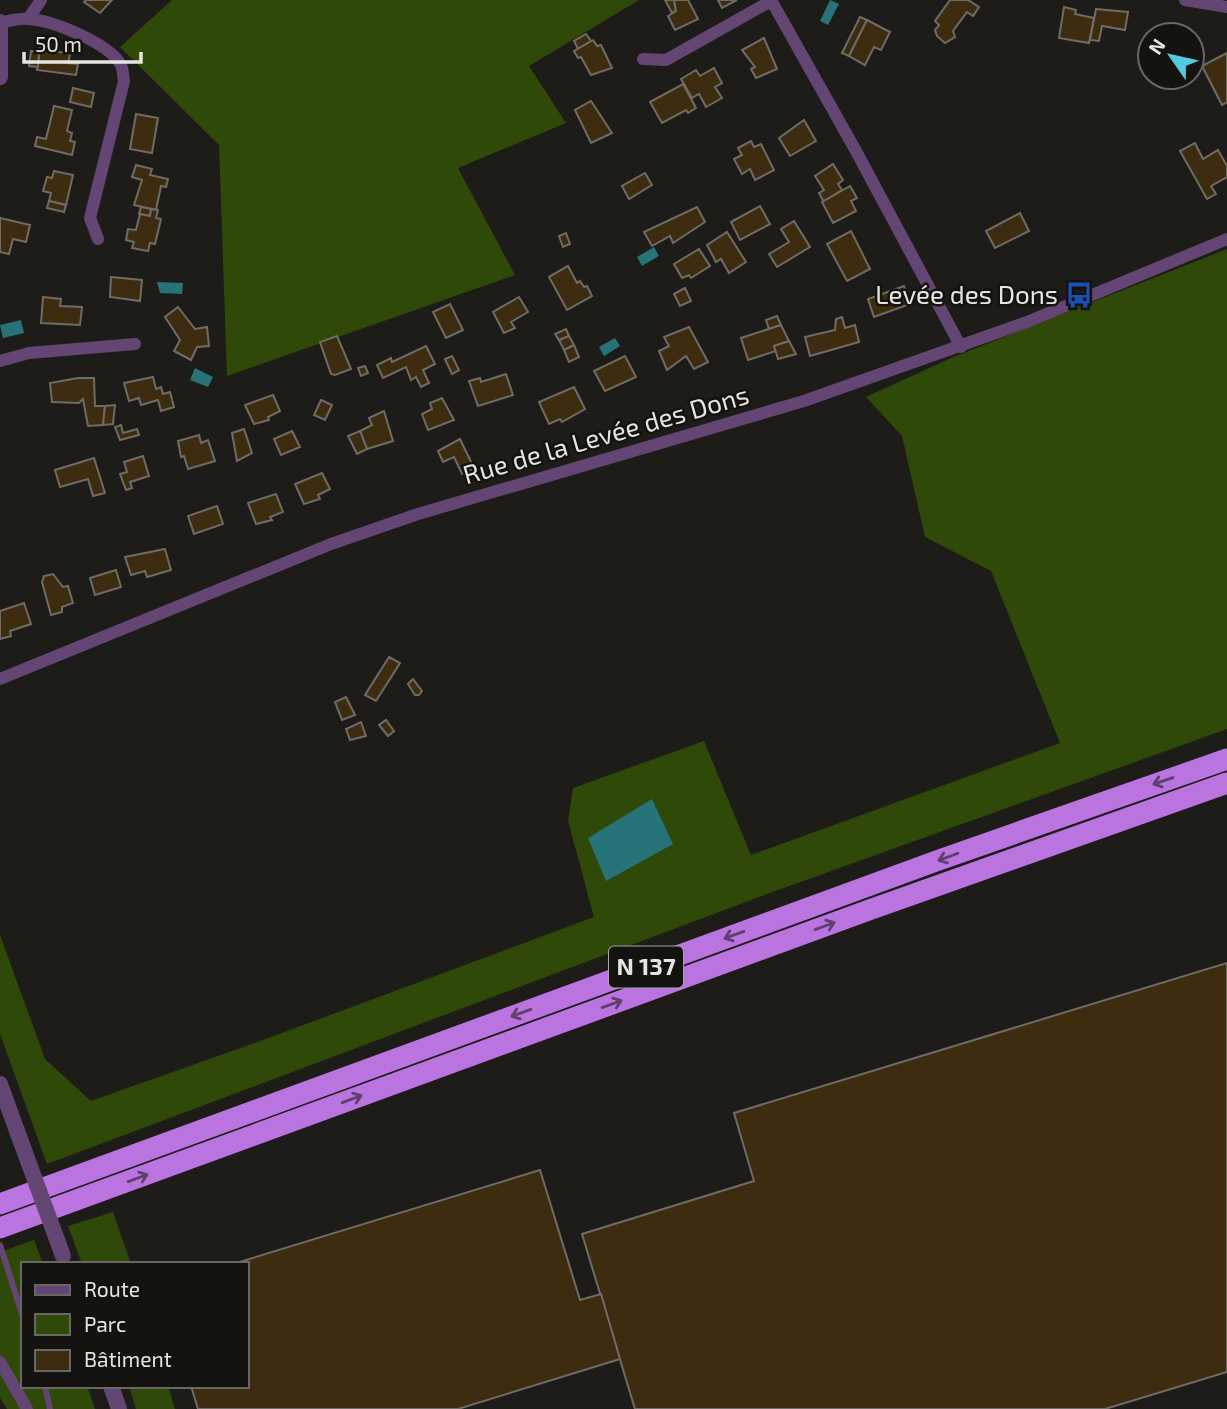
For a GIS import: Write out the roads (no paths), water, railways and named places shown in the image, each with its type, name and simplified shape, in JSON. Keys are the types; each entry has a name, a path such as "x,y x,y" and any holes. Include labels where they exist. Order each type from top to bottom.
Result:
{"highway":[{"name":"N 137","path":"0,1204 913,870 1227,759"},
{"name":"N 137","path":"0,1228 821,927 1227,783"}],"street":[{"path":"28,19 41,0"},
{"path":"643,59 666,60 771,0 961,347"},
{"path":"1185,0 1227,7"},
{"path":"0,77 0,23 28,19 79,34 112,55 122,66 124,81 89,218 98,239"},
{"name":"Rue de la Levée des Dons","path":"0,679 355,535 431,510 803,401 961,347 1227,239"},
{"path":"0,361 29,353 135,344"},
{"path":"0,1084 65,1260"},
{"path":"0,1362 27,1409"},
{"path":"112,1388 119,1409"}],"lane":[{"path":"0,1245 21,1311"},
{"path":"45,1388 50,1409"}],"water":[{"path":"830,0 839,4 828,25 820,21"},
{"path":"654,247 659,256 642,266 637,257"},
{"path":"157,282 183,283 182,294 160,293"},
{"path":"21,320 24,333 3,338 0,325"},
{"path":"615,338 620,346 604,356 599,347"},
{"path":"195,368 213,377 208,387 190,380"},
{"path":"652,799 673,844 606,881 588,838"}],"place":[{"name":"Levée des Dons","path":"1079,295"}]}
